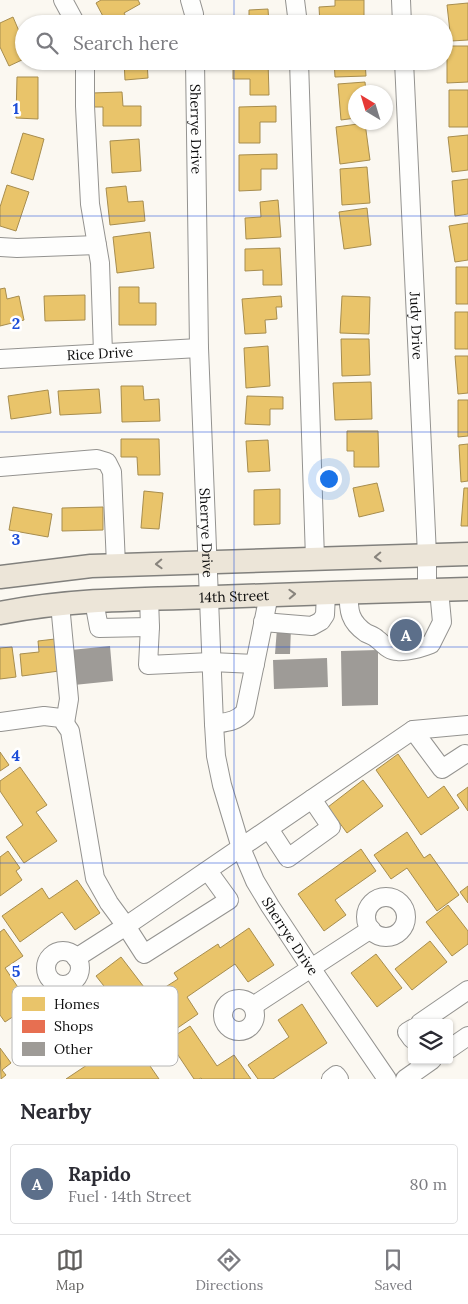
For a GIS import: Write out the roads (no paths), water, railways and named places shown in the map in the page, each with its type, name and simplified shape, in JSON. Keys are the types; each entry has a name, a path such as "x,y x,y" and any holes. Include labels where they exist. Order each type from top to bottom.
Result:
{"main road":[{"path":"0,577 63,569 116,566 468,554"},
{"name":"14th Street","path":"0,613 60,604 149,598 468,589"}],"street":[{"path":"63,0 71,15"},
{"path":"190,0 194,15"},
{"path":"295,0 297,15"},
{"path":"401,0 402,15"},
{"path":"85,70 90,204 100,263 104,353"},
{"name":"Sherrye Drive","path":"195,70 199,348 216,756 222,785 241,848 255,881 310,968 387,1079"},
{"path":"299,70 315,559"},
{"name":"Judy Drive","path":"349,592 348,607 352,619 365,632 394,652 414,650 431,644 442,622 433,590 427,555 404,70"},
{"path":"0,247 97,245"},
{"name":"Rice Drive","path":"0,359 199,348"},
{"path":"0,468 14,465 97,459 108,462 112,472 116,566"},
{"path":"263,622 312,626 321,622 324,616 326,593"},
{"path":"214,724 233,721 240,718 245,712 269,595"},
{"path":"149,598 148,665 211,662 255,664"},
{"path":"94,601 99,628 150,627"},
{"path":"60,604 69,699 65,723"},
{"path":"0,722 44,716 61,718 70,731 95,878 109,903 144,954 229,900 208,871"},
{"path":"76,958 208,871 413,730 468,725"},
{"path":"413,730 442,769 465,754"},
{"path":"269,829 288,858 331,827 312,799"},
{"path":"253,1006 371,929"},
{"path":"426,1019 468,990"},
{"path":"453,1046 468,1036"},
{"path":"405,1079 425,1064"},
{"path":"330,1079 336,1075 339,1079"}],"place":[{"name":"Rapido","path":"406,635"}]}
